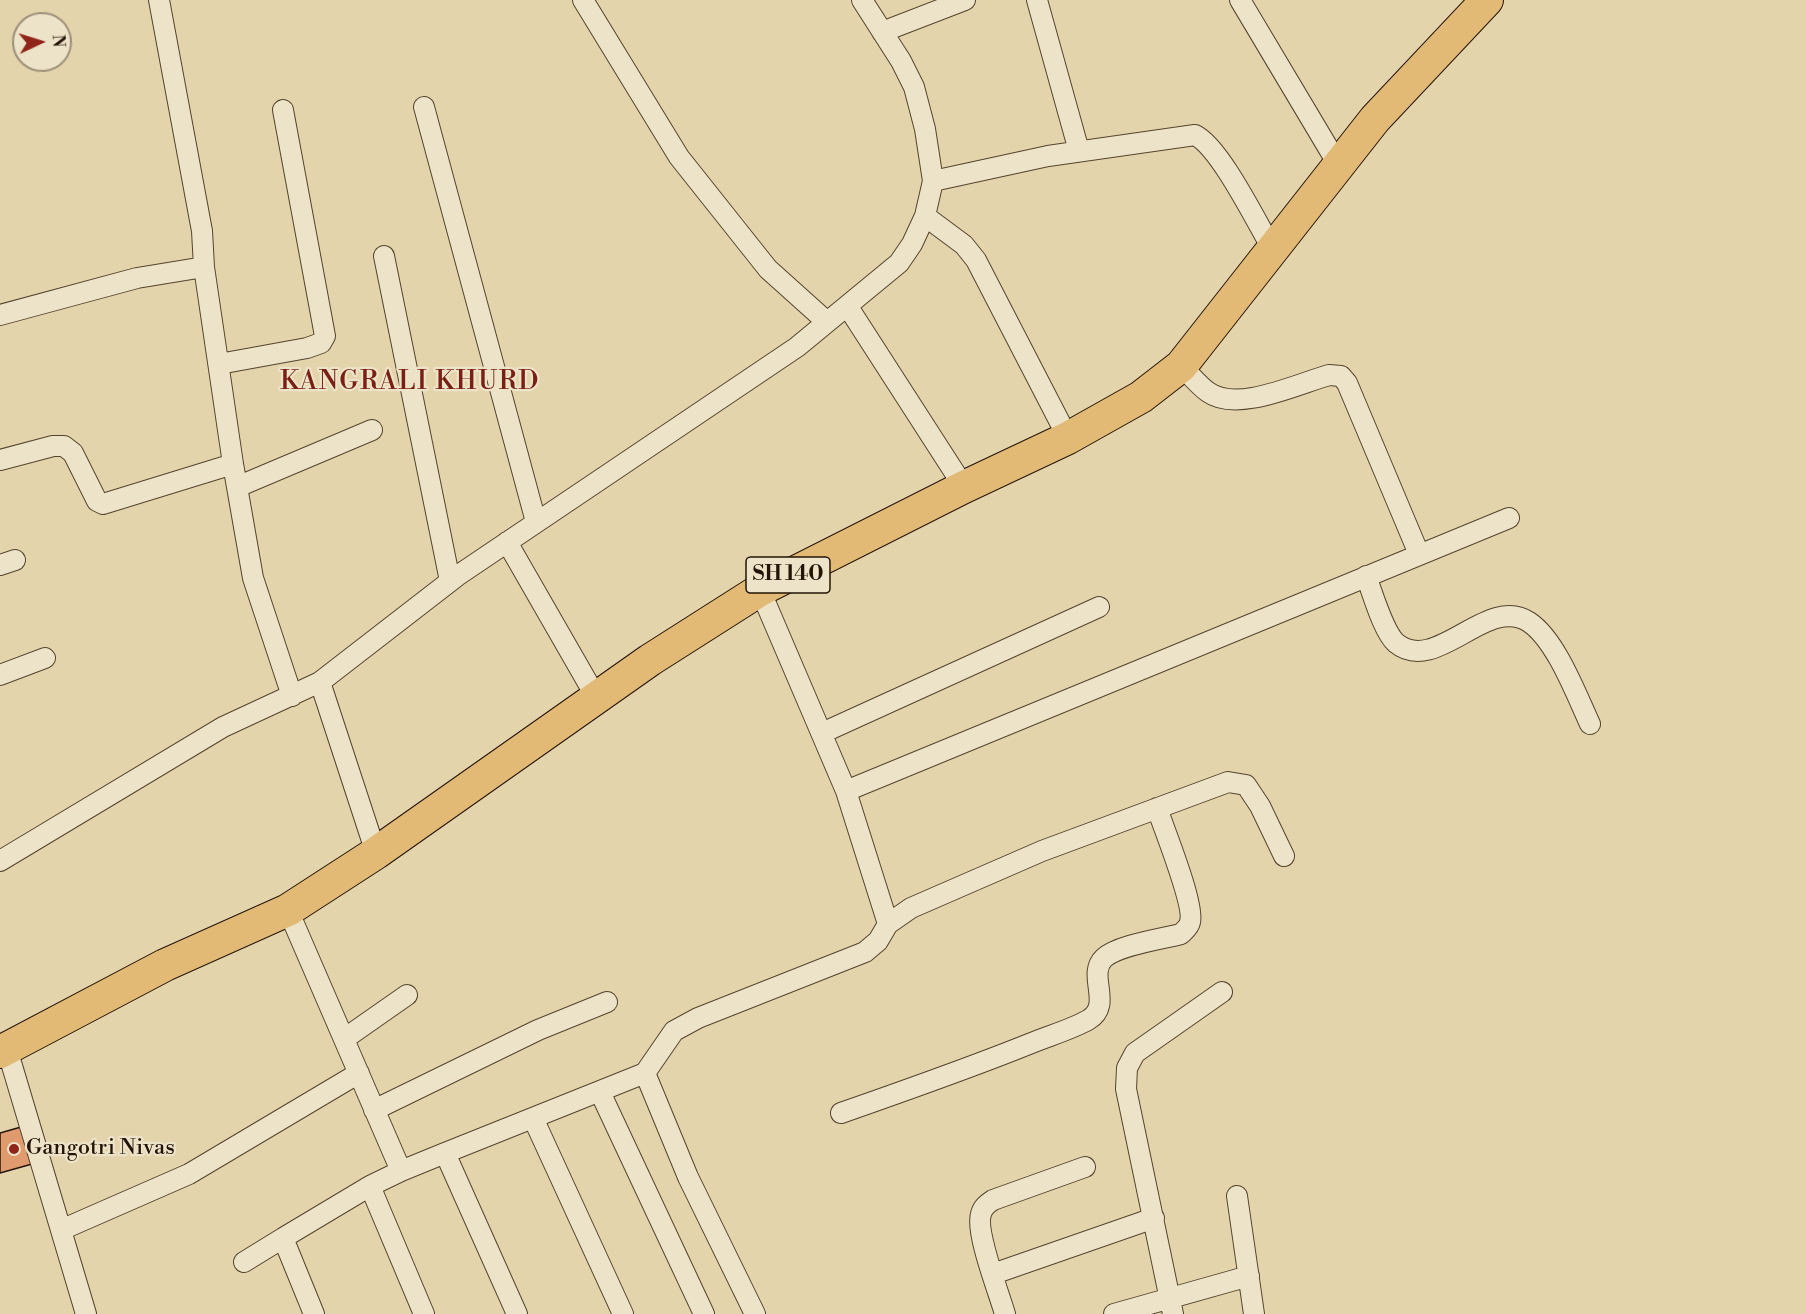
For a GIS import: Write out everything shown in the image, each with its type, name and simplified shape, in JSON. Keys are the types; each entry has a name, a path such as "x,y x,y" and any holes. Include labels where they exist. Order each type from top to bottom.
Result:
{"main road":[{"name":"SH 140","path":"3,1050 165,965 288,910 376,853 650,660 760,590 963,487 1068,438 1141,397 1181,366 1375,119 1486,0"}],"street":[{"path":"159,0 202,231 204,267 233,464 254,578 291,696"},
{"path":"583,0 679,158 768,269 827,322"},
{"path":"0,861 223,727 320,682 450,581 725,398 797,347 899,263 912,244 925,216 933,181 925,129 914,87 862,0"},
{"path":"882,32 965,0"},
{"path":"1037,0 1079,151"},
{"path":"1240,0 1339,166"},
{"path":"424,107 536,522"},
{"path":"219,364 307,348 321,343 325,336 325,325 283,110"},
{"path":"933,181 1079,151 1195,135 1203,139 1221,162 1273,250"},
{"path":"925,216 964,245 976,260 1068,438"},
{"path":"384,256 450,581"},
{"path":"0,315 137,278 204,267"},
{"path":"848,306 963,487"},
{"path":"1181,366 1209,393 1228,401 1246,400 1329,375 1341,376 1347,383 1419,554"},
{"path":"237,487 372,430"},
{"path":"0,460 53,446 64,446 73,453 97,501 103,504 233,464"},
{"path":"846,791 1509,518"},
{"path":"507,542 596,698"},
{"path":"1366,576 1387,629 1396,642 1406,648 1419,651 1436,647 1503,616 1517,617 1530,622 1562,664 1590,724"},
{"path":"760,590 846,791 888,924"},
{"path":"822,733 1100,607"},
{"path":"0,675 45,658"},
{"path":"320,682 376,853"},
{"path":"244,1262 370,1186 401,1171 645,1073 674,1031 698,1018 865,952 878,940 888,924 911,908 1042,851 1228,782 1246,785 1260,806 1284,856"},
{"path":"842,1113 1002,1055 1088,1020 1099,1007 1101,998 1097,973 1103,959 1116,951 1181,934 1187,929 1190,922 1187,899 1157,808"},
{"path":"288,910 401,1171"},
{"path":"1172,1306 1126,1089 1126,1068 1135,1053 1222,992"},
{"path":"344,1039 407,995"},
{"path":"375,1110 538,1029 607,1002"},
{"path":"3,1050 86,1314"},
{"path":"61,1230 189,1174 358,1073"},
{"path":"645,1073 688,1177 755,1314"},
{"path":"600,1092 704,1314"},
{"path":"533,1118 623,1314"},
{"path":"445,1153 517,1314"},
{"path":"1005,1314 980,1223 986,1205 1085,1167"},
{"path":"370,1186 424,1314"},
{"path":"1237,1196 1254,1314"},
{"path":"993,1274 1154,1218"},
{"path":"283,1238 314,1314"},
{"path":"1114,1314 1172,1306 1249,1276"}],"building":[{"name":"Gangotri Nivas","path":"21,1127 32,1164 0,1173 0,1133"}],"place":[{"name":"Gangotri Nivas","path":"14,1149"}],"district":[{"name":"KANGRALI KHURD","path":"410,383"}]}
